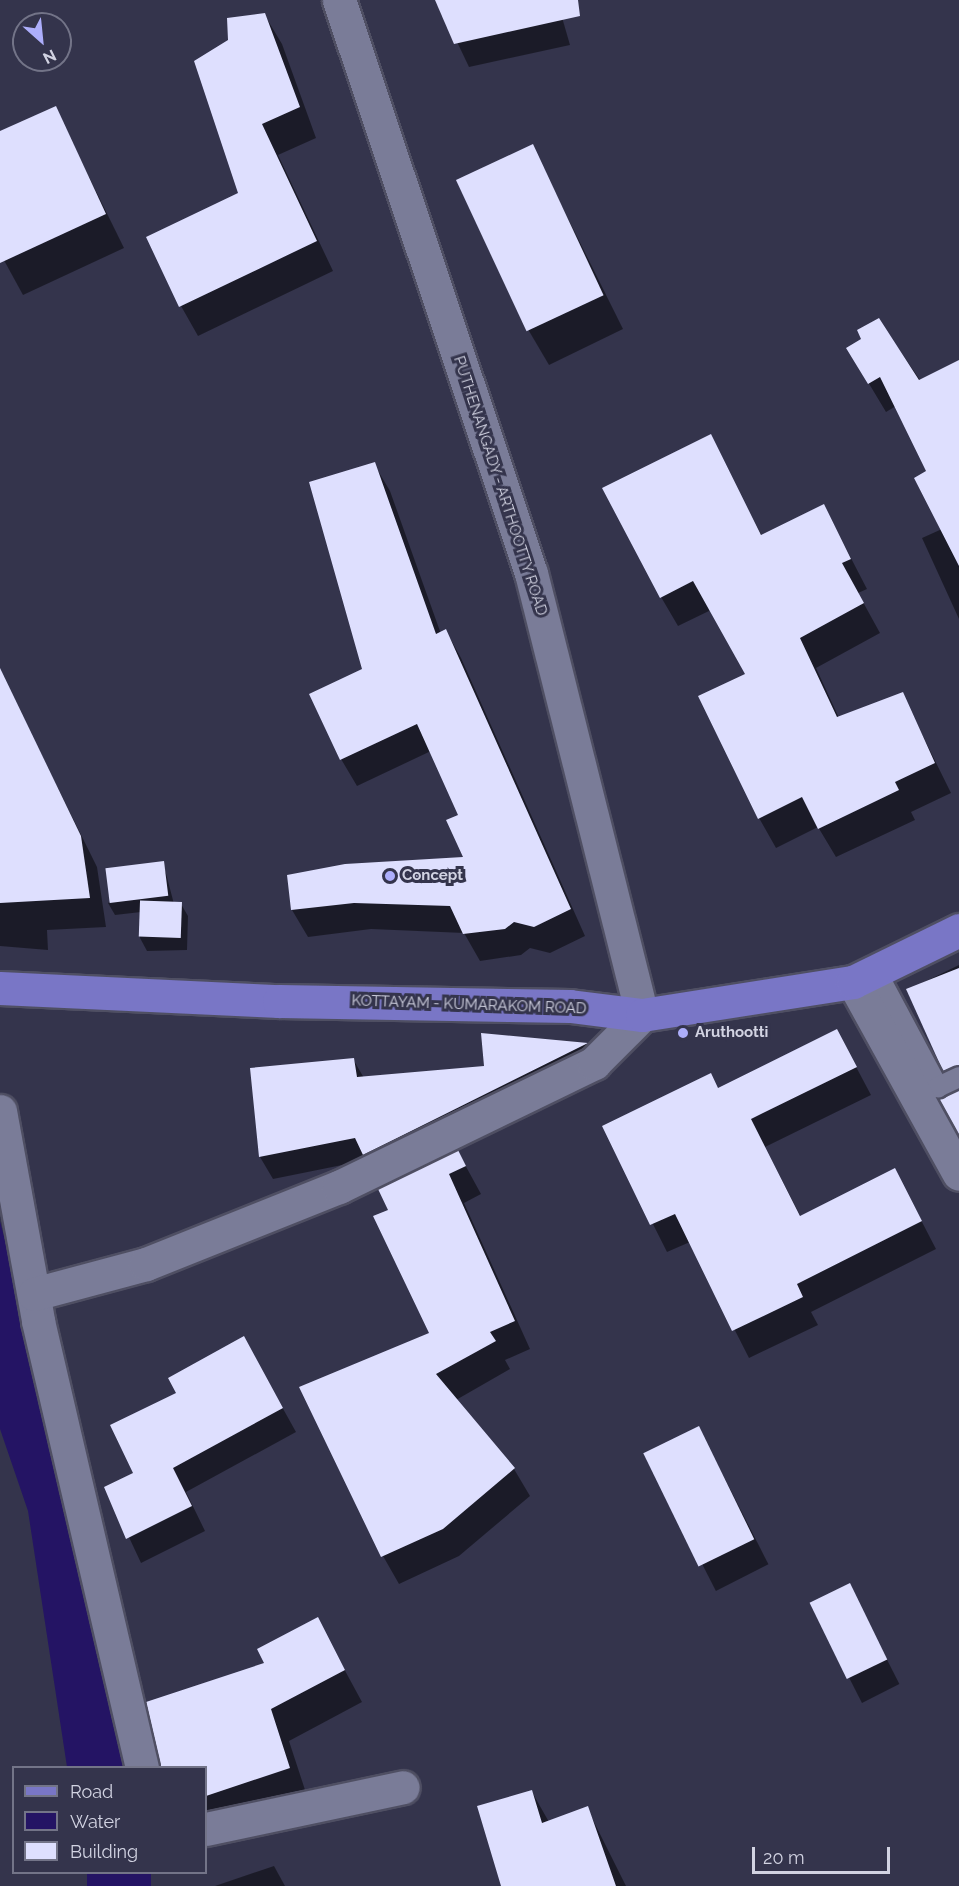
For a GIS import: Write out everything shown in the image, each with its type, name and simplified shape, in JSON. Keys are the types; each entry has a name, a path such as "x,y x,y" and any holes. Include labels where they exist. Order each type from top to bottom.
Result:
{"main road":[{"name":"KOTTAYAM - KUMARAKOM ROAD","path":"0,988 279,1001 570,1006 642,1015 865,977 959,930"}],"street":[{"name":"PUTHENANGADY - ARTHOOTTY ROAD","path":"339,0 531,573 642,1015"},
{"path":"865,977 959,1174"},
{"path":"34,1294 146,1264 339,1186 594,1063 642,1015"},
{"path":"0,1111 34,1294 142,1766"},
{"path":"207,1829 404,1787"}],"lane":[{"path":"865,977 938,1087 959,1077"}],"water":[{"path":"0,1221 32,1347 126,1766 67,1766 28,1511 0,1429"},
{"path":"87,1874 151,1874 151,1886 87,1886"}],"building":[{"path":"435,0 578,0 580,16 454,44"},
{"path":"265,13 300,107 262,124 317,241 179,307 146,237 238,193 194,61 228,40 227,18"},
{"path":"56,106 106,214 0,263 0,131"},
{"path":"533,144 604,295 527,331 456,180"},
{"path":"879,318 919,380 959,360 959,566 914,478 926,471 880,377 868,384 846,348 861,339 857,330"},
{"path":"711,434 761,535 824,504 851,559 842,563 864,603 800,638 837,717 903,692 935,763 895,782 899,790 818,829 802,797 758,819 698,696 745,674 693,581 660,598 602,488"},
{"path":"375,462 436,634 446,629 571,909 534,927 514,922 505,929 463,934 450,906 354,903 291,910 287,875 345,864 463,857 446,820 458,815 417,724 340,760 309,694 362,669 309,482"},
{"path":"0,668 81,836 90,898 0,903"},
{"path":"164,861 168,896 110,903 105,868"},
{"path":"140,901 182,902 181,938 139,937"},
{"path":"959,968 959,1065 943,1071 906,989"},
{"path":"837,1029 857,1067 751,1119 800,1216 895,1168 922,1221 797,1284 803,1297 732,1331 675,1214 650,1225 602,1126 711,1073 718,1088"},
{"path":"481,1033 588,1043 363,1155 355,1138 259,1157 250,1068 354,1058 357,1077 484,1066"},
{"path":"959,1090 959,1135 939,1099"},
{"path":"458,1150 466,1166 449,1174 515,1321 490,1332 496,1341 436,1374 515,1468 443,1529 381,1557 299,1387 429,1333 373,1216 388,1210 378,1189"},
{"path":"244,1336 283,1408 173,1468 192,1506 126,1539 104,1487 133,1473 110,1425 176,1393 168,1378"},
{"path":"699,1426 754,1539 699,1566 643,1453"},
{"path":"850,1583 887,1659 847,1679 810,1603"},
{"path":"318,1617 345,1670 271,1709 290,1768 207,1796 207,1766 160,1766 146,1702 264,1663 257,1649"},
{"path":"532,1790 542,1823 588,1806 616,1886 501,1886 477,1806"}],"place":[{"name":"Concept","path":"390,876"},
{"name":"Aruthootti","path":"683,1033"}]}
